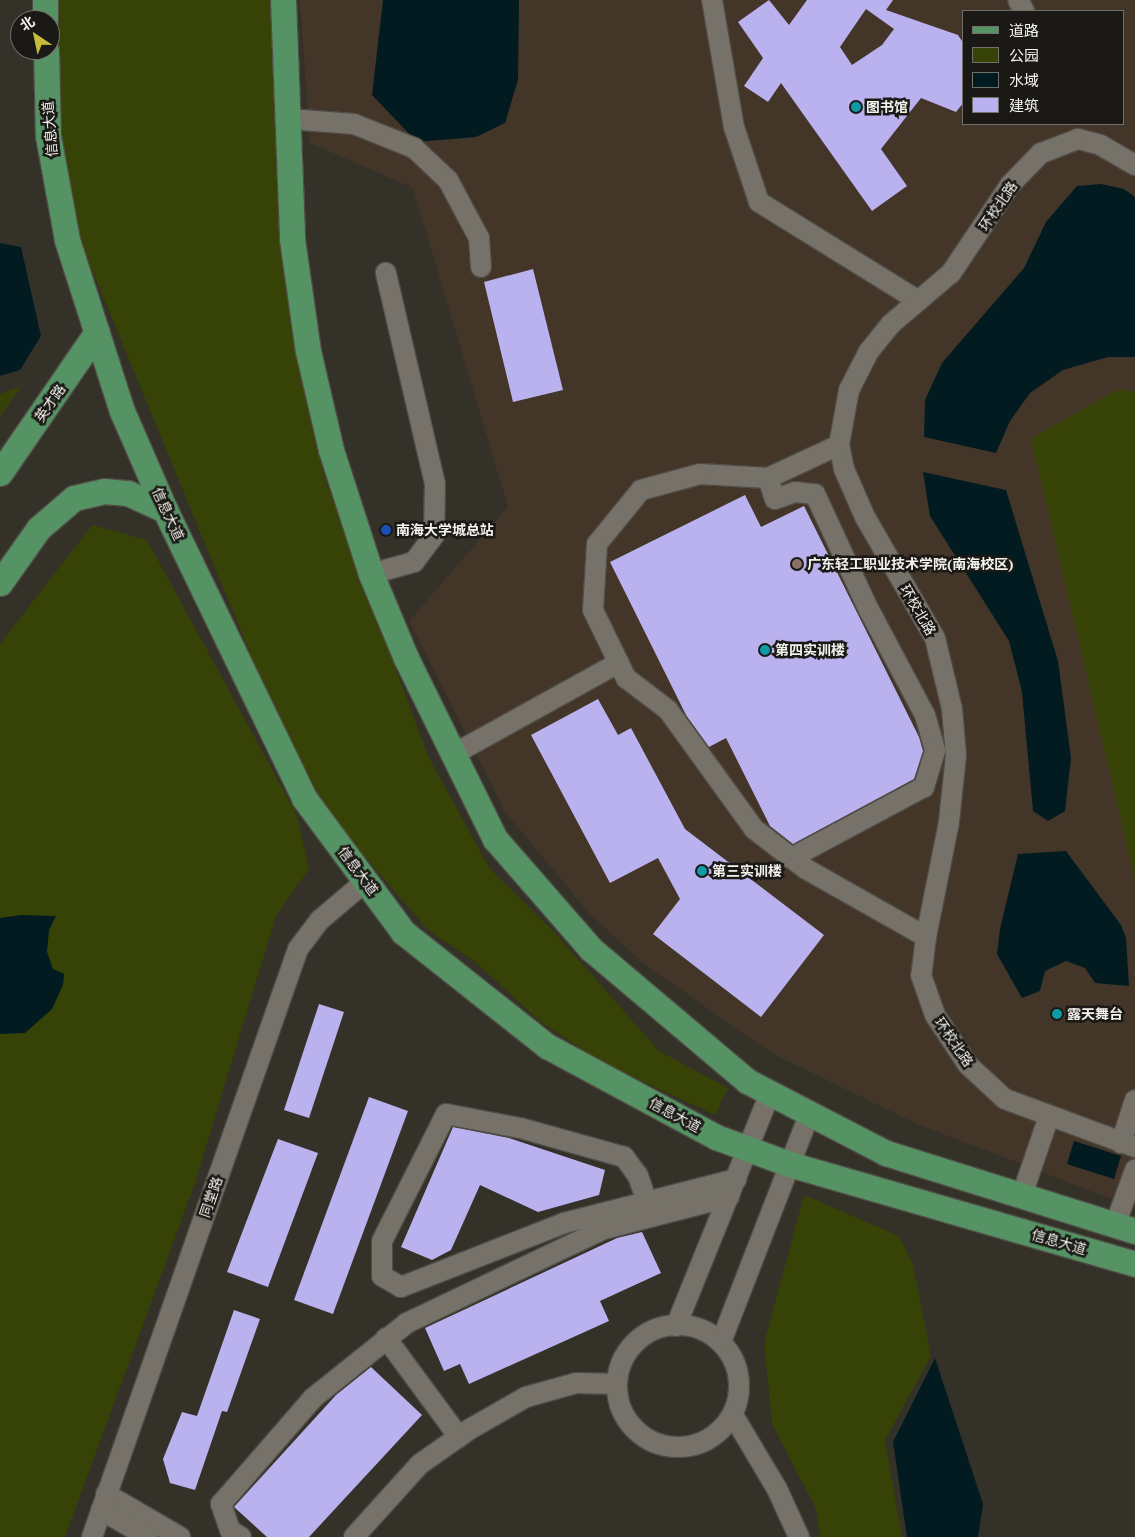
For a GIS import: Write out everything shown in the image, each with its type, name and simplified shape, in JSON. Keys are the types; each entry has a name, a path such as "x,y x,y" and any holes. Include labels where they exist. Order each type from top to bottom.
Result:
{"main road":[{"path":"283,0 289,119 292,239 308,351 331,450 371,574 406,658 495,839 591,949 748,1081 886,1153 1125,1228"},
{"name":"信息大道","path":"46,60 48,136 67,240 122,411 165,510 304,798 403,932 547,1046 716,1137 789,1164 1135,1264"},
{"name":"英才路","path":"0,473 97,332"},
{"path":"3,580 39,528 74,498 104,491 128,492 165,510"},
{"path":"0,551 3,553 3,580"}],"street":[{"path":"712,0 734,127 759,202 917,300"},
{"path":"289,119 354,124 414,148 448,180 479,238 482,267"},
{"name":"环校北路","path":"1128,1145 1005,1100 968,1065 935,1016 921,975 926,936 949,822 956,755 952,709 935,638 864,517 844,469 839,445 849,390 869,351 891,324 917,300 951,274 1010,185 1041,153 1075,131 1135,164"},
{"path":"371,574 414,562 434,535 435,484 386,273"},
{"path":"839,445 768,478 700,474 641,490 597,544 593,610 626,678 668,710 754,829 791,858 926,936"},
{"path":"768,478 775,499 796,492 815,494 868,608 925,715 935,751 924,787 791,858"},
{"path":"454,754 618,663"},
{"name":"同堂路","path":"92,1537 298,949 320,920 366,881"},
{"path":"676,1326 770,1093"},
{"path":"1128,1145 1135,1100"},
{"path":"721,1342 810,1113"},
{"path":"647,1202 638,1176 624,1157 520,1128 446,1114 382,1241 382,1276 401,1287 564,1223 647,1202 732,1188"},
{"path":"1022,1195 1049,1116"},
{"path":"1125,1228 1135,1170"},
{"path":"241,1537 230,1530 221,1504 313,1398 407,1322 604,1228 732,1188"},
{"path":"676,1326 703,1330 721,1342 734,1359 740,1380 738,1401 733,1415 720,1432 701,1443 680,1448 659,1445 632,1428 621,1410 617,1384 620,1367 630,1348 646,1334 661,1327 676,1326"},
{"path":"386,1338 459,1436"},
{"path":"354,1537 420,1464 459,1436 526,1397 576,1383 617,1384"},
{"path":"733,1415 777,1489 799,1537"},
{"path":"104,1502 148,1537"},
{"path":"104,1502 180,1537"}],"shaded area":[{"name":"广东轻工职业技术学院(南海校区)","path":"300,0 1135,0 1135,1208 915,1123 773,1054 643,963 591,915 505,812 409,621 508,507 413,188 310,143"}],"green space":[{"path":"57,0 272,0 290,304 323,473 429,758 490,869 556,934 659,1051 728,1088 715,1115 603,1063 542,1023 474,961 429,931 328,814 267,694 71,219 58,122 57,60 60,60 60,10 57,10"},
{"path":"21,386 0,417 0,394"},
{"path":"1118,389 1135,392 1135,880 1031,439"},
{"path":"92,525 147,540 297,815 309,869 276,916 194,1186 65,1537 0,1537 0,644"},
{"path":"804,1195 899,1236 913,1264 931,1356 885,1440 902,1537 820,1537 816,1509 772,1424 764,1343"}],"water":[{"path":"383,0 519,0 518,80 505,123 476,137 417,142 372,95"},
{"path":"1101,184 1124,189 1135,197 1135,357 1108,357 1063,370 1030,393 1010,421 996,453 924,437 925,400 942,363 1024,268 1046,222 1077,186"},
{"path":"0,243 21,247 41,336 20,370 0,376"},
{"path":"923,472 1006,490 1058,661 1071,758 1065,811 1048,821 1033,811 1022,692 1009,641 930,516"},
{"path":"1066,851 1121,925 1126,938 1129,986 1095,983 1085,968 1066,961 1045,971 1040,991 1022,998 997,954 1000,929 1018,854"},
{"path":"21,915 56,916 49,930 47,952 53,969 64,974 63,985 52,1009 25,1033 0,1034 0,918"},
{"path":"1074,1141 1121,1156 1114,1179 1067,1164"},
{"path":"935,1358 983,1504 978,1537 907,1537 893,1442"}],"building":[{"name":"图书馆","path":"769,0 789,25 807,0 893,0 886,10 958,35 962,41 962,104 956,112 921,98 881,149 907,186 872,211 781,83 768,102 744,86 763,58 738,22","holes":["866,9 894,29 882,45 852,65 840,47"]},
{"path":"533,269 563,390 513,402 484,282"},
{"name":"第四实训楼","path":"745,495 761,527 804,506 919,737 923,751 914,779 793,844 770,826 726,738 709,747 686,715 610,562"},
{"name":"第三实训楼","path":"598,699 618,735 631,728 685,829 824,935 761,1017 653,934 680,899 658,858 610,883 531,735"},
{"path":"319,1004 344,1012 309,1118 284,1110"},
{"path":"369,1097 408,1111 333,1314 294,1300"},
{"path":"453,1127 509,1138 605,1170 599,1195 538,1212 480,1185 451,1250 432,1260 401,1247"},
{"path":"278,1139 318,1153 268,1287 227,1272"},
{"path":"642,1232 661,1273 600,1301 609,1321 469,1384 460,1364 444,1371 425,1328 617,1238"},
{"path":"234,1310 260,1319 227,1412 222,1411 195,1490 170,1483 163,1459 182,1412 197,1416"},
{"path":"371,1367 422,1415 309,1537 267,1537 234,1507 336,1395"}],"place":[{"name":"图书馆","path":"856,107"},
{"name":"南海大学城总站","path":"386,530"},
{"name":"广东轻工职业技术学院(南海校区)","path":"797,564"},
{"name":"第四实训楼","path":"765,650"},
{"name":"第三实训楼","path":"702,871"},
{"name":"露天舞台","path":"1057,1014"}]}
